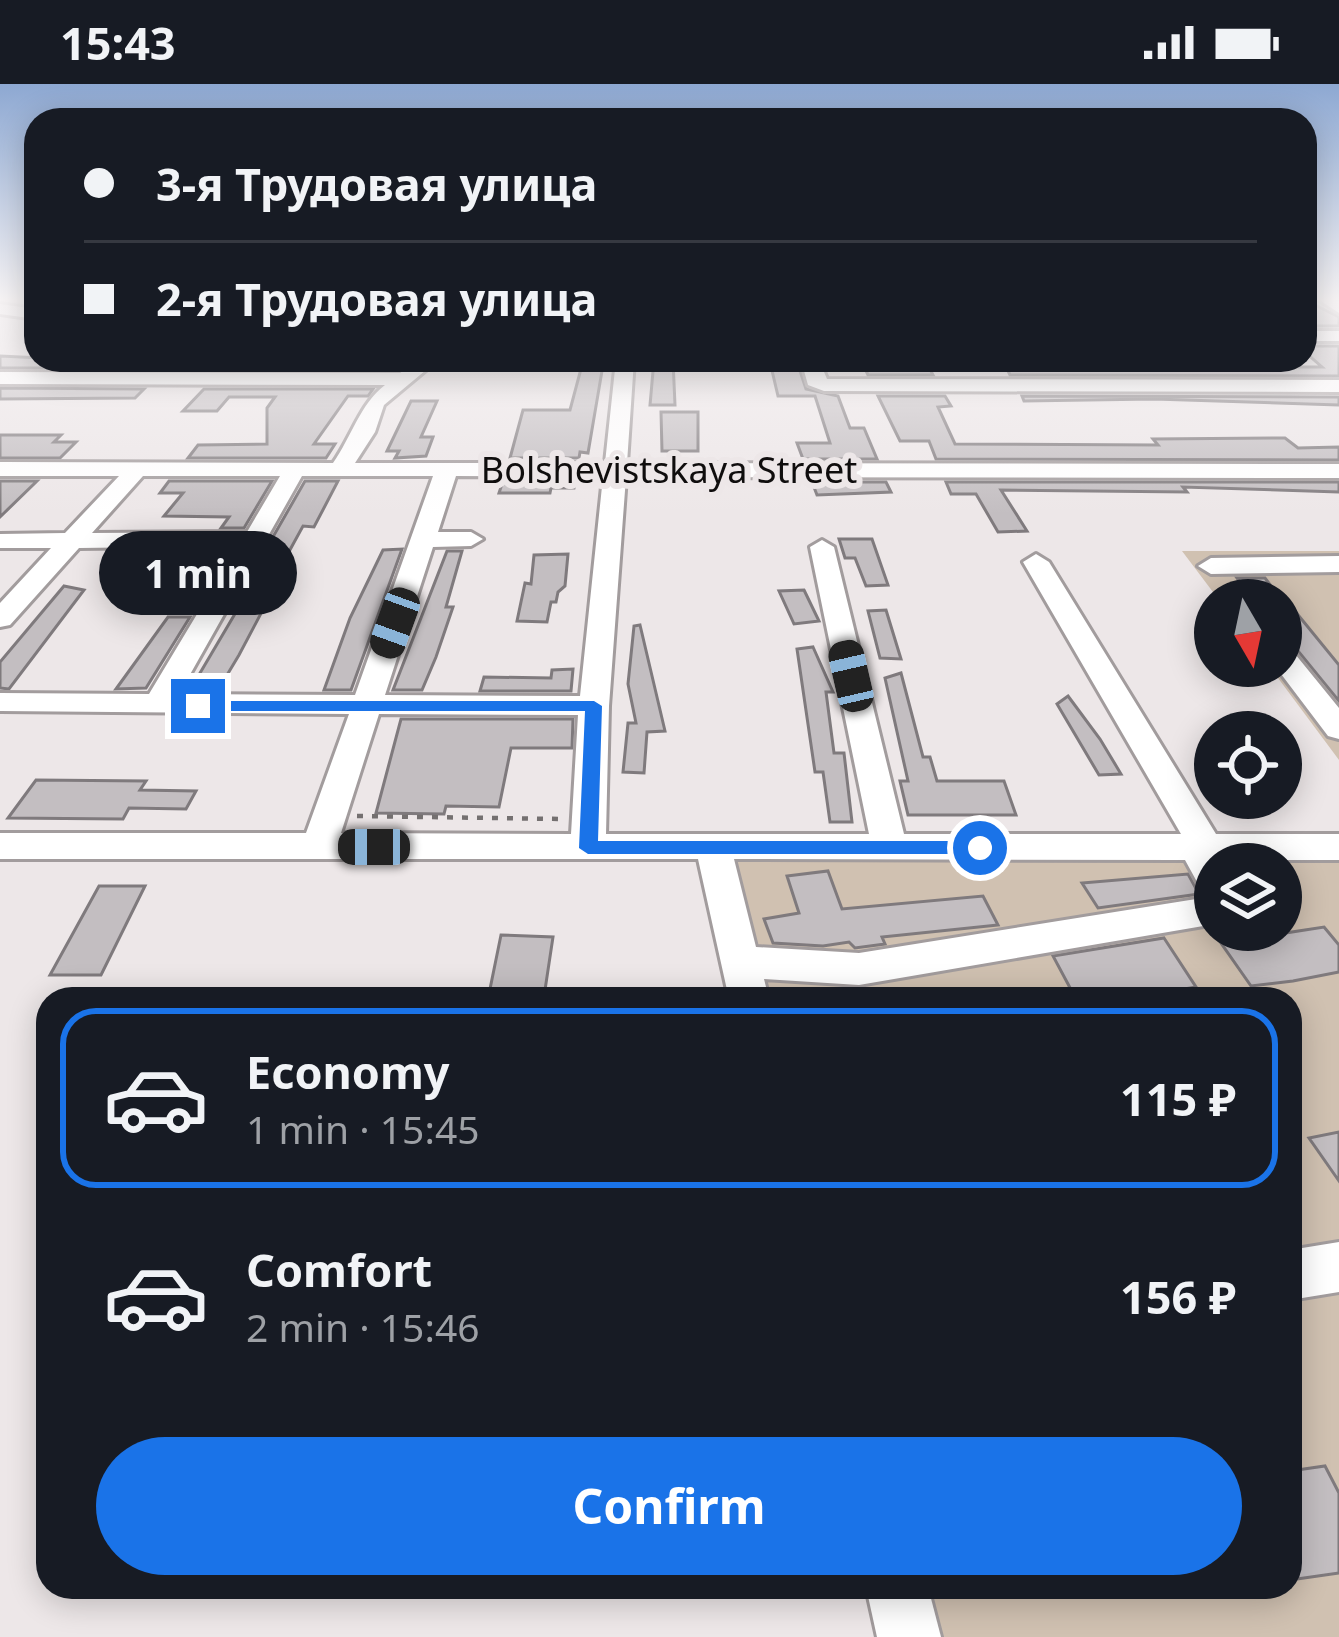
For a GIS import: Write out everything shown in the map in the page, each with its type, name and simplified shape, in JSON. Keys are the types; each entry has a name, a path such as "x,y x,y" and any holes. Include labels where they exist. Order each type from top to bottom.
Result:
{"street":[{"path":"258,378 265,372"},
{"path":"342,466 365,432 375,402 412,372"},
{"path":"589,834 598,543 613,470 624,372"},
{"path":"812,372 814,381 824,385 1339,386"},
{"path":"966,372 973,384"},
{"path":"0,378 400,380"},
{"path":"157,706 296,468"},
{"name":"Bolshevistskaya Street","path":"0,469 1339,470"},
{"path":"0,619 137,469"},
{"path":"324,831 447,469"},
{"path":"0,541 253,539"},
{"path":"425,540 471,539"},
{"path":"822,547 890,848"},
{"path":"1036,562 1198,843"},
{"path":"1221,579 1211,566 1339,564"},
{"path":"1302,682 1339,729"},
{"path":"0,702 594,706"},
{"path":"0,846 324,831 589,834 713,848 890,848 1194,863"},
{"path":"713,848 744,981 859,969 1194,913"},
{"path":"1302,853 1339,848"},
{"path":"1302,1273 1339,1267"},
{"path":"900,1599 909,1637"}],"path":[{"path":"324,831 589,834"}],"shaded area":[{"path":"1182,551 1339,551 1339,760 1285,687 1302,687 1302,579 1203,579"},
{"path":"1194,847 1194,951 1302,951 1302,847 1339,847 1339,1637 909,1637 900,1599 1302,1599 1302,987 746,987 713,848"}],"building":[{"path":"1339,369 1339,376 1008,372"},
{"path":"580,372 602,372 588,453 580,452 579,458 510,458 523,410 570,410"},
{"path":"653,372 674,372 675,405 650,405"},
{"path":"772,372 800,372 806,389 838,396 850,428 864,428 877,459 803,459 797,443 830,443 815,396 778,396"},
{"path":"867,372 933,375 868,375"},
{"path":"0,388 144,389 135,398 0,399"},
{"path":"204,389 373,389 368,396 348,396 314,444 335,444 326,458 188,458 198,445 267,444 267,408 275,397 229,397 217,411 183,411"},
{"path":"878,396 945,396 951,406 938,407 955,444 1158,445 1153,439 1285,438 1298,448 1339,447 1339,460 936,459 929,441 900,441"},
{"path":"1022,396 1339,397 1339,405 1154,399 1024,401"},
{"path":"411,401 437,401 421,437 433,437 426,456 395,458 399,451 387,451"},
{"path":"661,412 698,412 698,451 662,451"},
{"path":"0,435 61,435 54,442 76,442 60,458 0,458"},
{"path":"0,481 37,481 0,517"},
{"path":"169,481 272,481 244,528 221,528 229,517 164,516 183,493 160,493"},
{"path":"305,481 338,481 314,527 303,526 280,568 262,556"},
{"path":"503,481 575,481 574,488 551,488 550,493 499,493"},
{"path":"812,482 886,482 891,492 817,495"},
{"path":"946,482 1339,482 1339,492 1183,487 1187,492 1001,490 1027,531 998,532 976,494 951,494"},
{"path":"839,539 872,539 888,585 866,586 855,558 845,558"},
{"path":"402,549 351,690 324,690 350,618 383,550"},
{"path":"447,551 462,551 446,607 453,607 436,657 422,690 393,690"},
{"path":"568,554 565,586 556,602 551,602 547,622 517,621 525,583 531,584 534,555"},
{"path":"252,585 276,585 239,655 218,690 190,690"},
{"path":"64,586 84,590 9,689 0,688 0,662"},
{"path":"804,590 819,621 794,624 779,591"},
{"path":"886,610 901,659 880,658 868,611"},
{"path":"168,617 190,617 146,688 116,689"},
{"path":"1302,620 1339,665 1339,701 1302,656"},
{"path":"640,625 665,731 647,732 644,773 623,772 628,723 636,723 628,684 634,626"},
{"path":"813,647 833,692 826,692 834,753 844,753 852,822 830,822 823,772 815,772 797,649"},
{"path":"573,669 571,691 480,691 484,677 551,678 552,670"},
{"path":"901,673 923,757 930,757 937,781 1004,781 1016,815 908,815 900,781 908,781 885,678"},
{"path":"1068,696 1121,774 1099,775 1057,704"},
{"path":"401,719 573,719 572,748 511,748 499,807 446,806 444,814 376,813"},
{"path":"36,780 146,781 140,790 196,791 186,809 129,808 123,819 8,818"},
{"path":"828,871 842,909 983,896 998,925 882,937 885,944 855,948 849,942 823,946 773,943 764,919 799,913 787,876"},
{"path":"1188,874 1194,895 1098,908 1082,883"},
{"path":"99,886 145,886 101,975 50,975"},
{"path":"1324,927 1339,945 1339,972 1251,986 1227,951 1302,951 1302,930"},
{"path":"501,935 553,937 545,987 490,987"},
{"path":"1164,938 1196,987 1070,987 1053,956"},
{"path":"1339,1132 1339,1181 1309,1138"},
{"path":"1325,1466 1339,1493 1339,1573 1302,1578 1302,1469"}],"route":[{"path":"198,706 594,706 588,848 980,848"}]}
